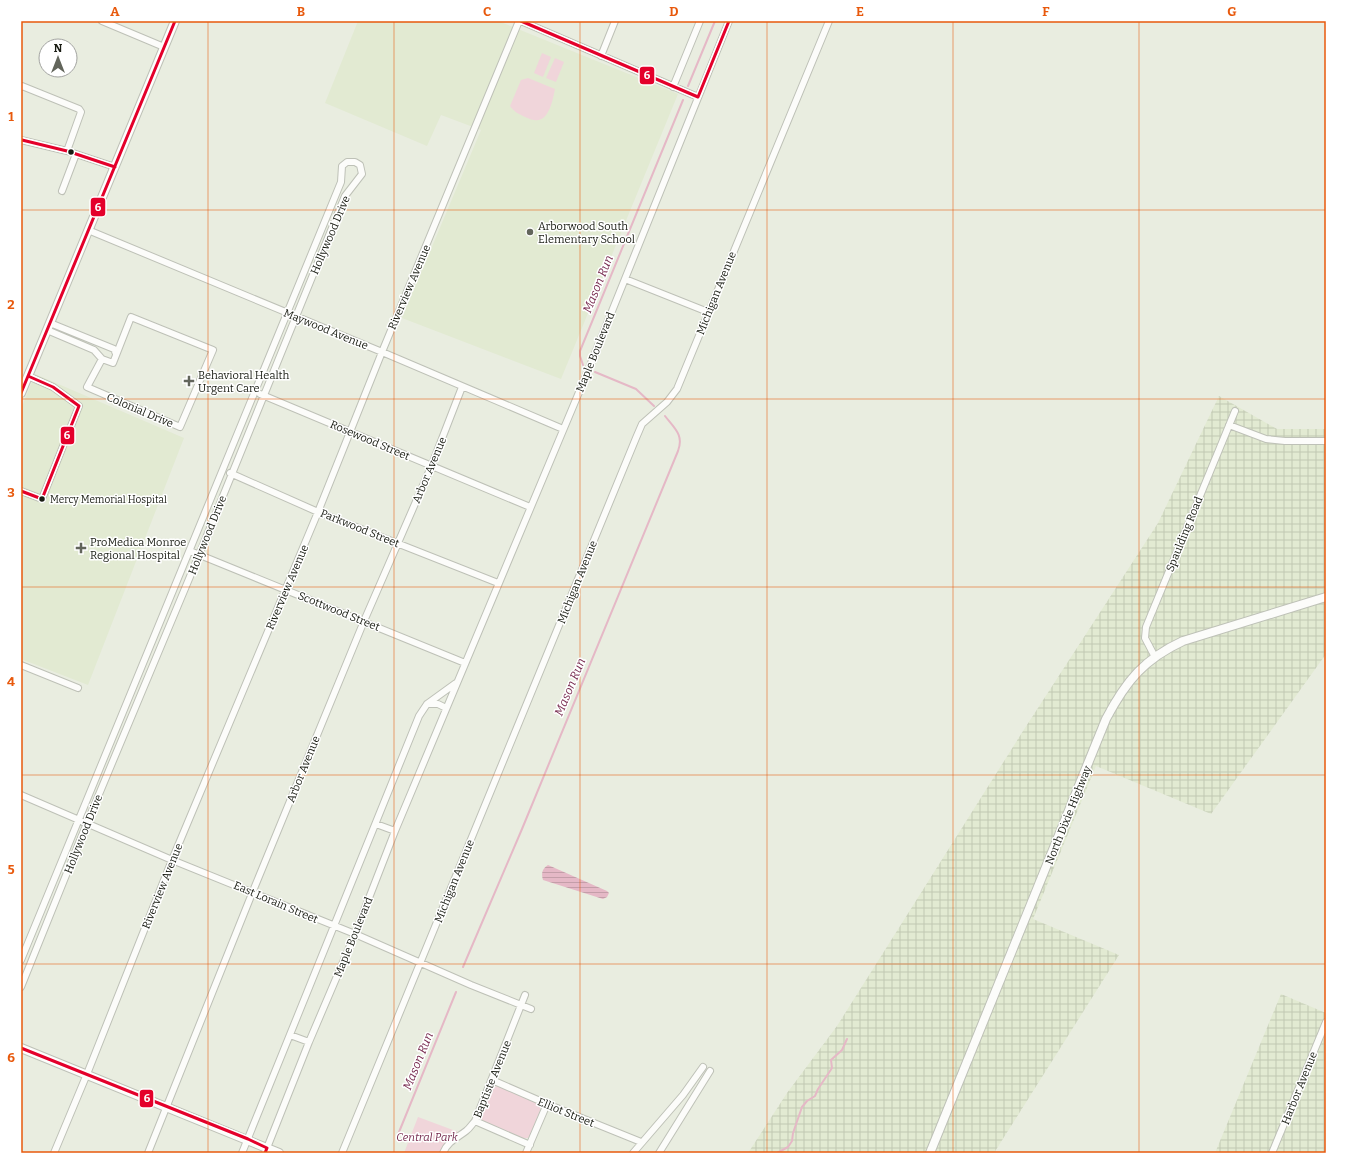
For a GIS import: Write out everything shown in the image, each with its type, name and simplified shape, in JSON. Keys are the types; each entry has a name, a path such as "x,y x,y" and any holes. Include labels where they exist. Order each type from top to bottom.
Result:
{"main road":[{"path":"21,393 175,21"},
{"name":"North Dixie Highway","path":"930,1153 1069,814 1106,719 1127,684 1144,665 1183,641 1326,597"},
{"path":"21,1048 248,1139 266,1150 279,1153"}],"street":[{"path":"102,21 164,47"},
{"path":"520,21 698,97"},
{"name":"Riverview Avenue","path":"54,1153 172,860 318,512 382,352 520,21"},
{"path":"601,56 615,21"},
{"path":"673,87 700,21"},
{"name":"Maple Boulevard","path":"266,1150 308,1042 625,279 729,21"},
{"name":"Michigan Avenue","path":"342,1153 642,424 667,402 677,389 829,21"},
{"path":"21,87 22,86 80,109 81,112 67,151"},
{"path":"21,140 67,151 115,167"},
{"path":"62,191 76,154"},
{"name":"Hollywood Drive","path":"21,960 341,182 342,166 347,162 355,162 360,165 362,174 345,196 21,987"},
{"name":"Maywood Avenue","path":"88,230 563,429"},
{"path":"625,279 708,312"},
{"name":"Colonial Drive","path":"102,358 87,387 180,427 214,350 131,317 116,354"},
{"path":"48,327 114,349 116,354 113,363 102,358 94,350 48,327"},
{"path":"21,491 42,499 79,406 53,387 28,376"},
{"name":"Arbor Avenue","path":"148,1153 253,891 364,621 431,467 462,387"},
{"name":"Rosewood Street","path":"255,392 351,431 431,467 530,507"},
{"name":"Spaulding Road","path":"1155,657 1145,638 1146,627 1234,411"},
{"path":"1229,425 1266,439 1285,441 1326,441"},
{"name":"Parkwood Street","path":"223,470 318,512 498,583"},
{"name":"Scottwood Street","path":"190,550 199,555 286,589 465,663"},
{"path":"21,665 78,688"},
{"name":"Maple Boulevard","path":"242,1153 419,716 427,704 457,682"},
{"path":"427,704 438,704 446,708"},
{"name":"East Lorain Street","path":"21,795 172,860 253,891 531,1009"},
{"path":"376,824 395,831"},
{"name":"Baptiste Avenue","path":"443,1153 446,1146 450,1142 467,1131 475,1121 525,995"},
{"name":"Harbor Avenue","path":"1272,1153 1326,1022"},
{"path":"290,1035 308,1042"},
{"path":"633,1153 641,1142 671,1110 703,1067"},
{"path":"659,1153 710,1072"},
{"path":"696,1076 704,1081"},
{"name":"Elliot Street","path":"492,1080 641,1142"},
{"path":"526,1153 547,1104"},
{"path":"475,1121 530,1145"}],"shaded area":[{"name":"Arborwood South Elementary School","path":"358,21 498,21 678,94 561,379 402,318 481,130 441,115 427,146 325,103"},
{"name":"ProMedica Monroe Regional Hospital","path":"35,374 184,438 88,685 21,659 21,409"},
{"path":"1219,396 1277,429 1326,429 1326,654 1211,814 1096,766 1033,919 1119,955 994,1153 748,1153 787,1093 837,1026 1023,731 1158,523"},
{"path":"548,865 607,891 609,893 607,897 603,899 543,880 542,871"},
{"path":"1281,994 1326,1013 1326,1153 1215,1153"}],"green space":[{"path":"542,53 551,57 543,77 534,73"},
{"path":"555,58 564,62 556,82 546,78"},
{"path":"528,78 555,89 547,114 539,120 533,120 525,117 510,106 521,80"},
{"path":"498,1086 538,1102 540,1105 540,1111 528,1138 521,1138 483,1122 480,1116 481,1111 490,1089"},
{"name":"Central Park","path":"418,1117 461,1133 442,1153 404,1153"}],"waterway":[{"name":"Mason Run","path":"688,86 715,21"},
{"name":"Mason Run","path":"583,365 580,351 683,100"},
{"name":"Mason Run","path":"595,372 636,389 654,406"},
{"name":"Mason Run","path":"463,967 522,829 678,451 680,445 678,432 665,416"},
{"name":"Mason Run","path":"397,1137 456,992"},
{"path":"777,1153 788,1147 792,1141 793,1133 802,1107 807,1101 815,1096 832,1068 831,1060 842,1050 847,1039"}],"transit line":[{"name":"6","path":"21,393 175,21"},
{"name":"6","path":"521,21 698,97 729,21"},
{"name":"6","path":"22,140 67,151 115,167"},
{"name":"6","path":"21,491 42,499 79,406 53,387 28,376"},
{"name":"6","path":"21,1048 248,1139 267,1148 265,1153"}],"place":[{"name":"Arborwood South Elementary School","path":"530,232"},
{"name":"Behavioral Health Urgent Care","path":"189,381"},
{"name":"Mercy Memorial Hospital","path":"42,499"},
{"name":"ProMedica Monroe Regional Hospital","path":"81,548"}]}
